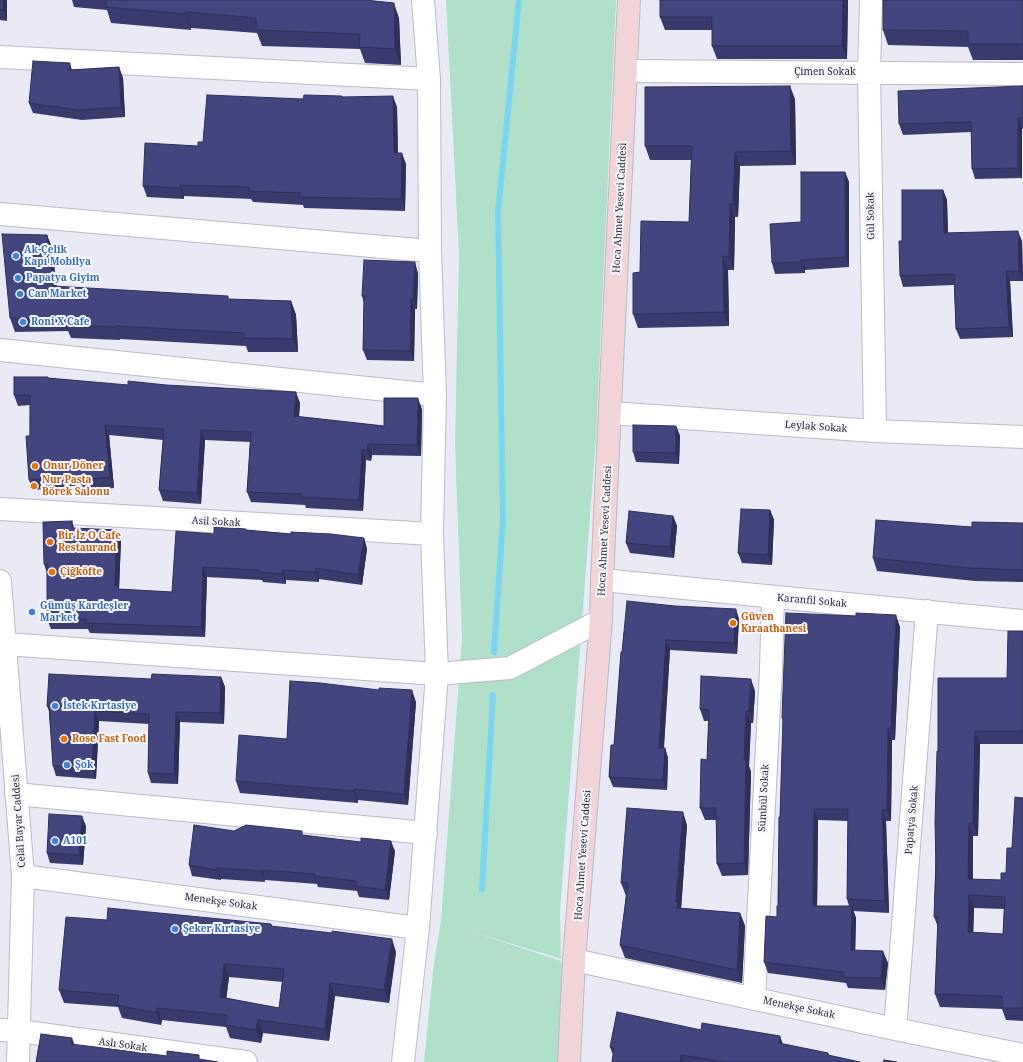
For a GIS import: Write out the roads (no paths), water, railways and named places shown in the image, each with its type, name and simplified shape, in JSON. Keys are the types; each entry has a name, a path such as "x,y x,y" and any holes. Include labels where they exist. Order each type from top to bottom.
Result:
{"street":[{"path":"403,1062 418,928 437,674 432,534 435,395 430,251 429,79 423,0"},
{"name":"Hoca Ahmet Yesevi Caddesi","path":"569,1062 574,960 601,620 629,0"},
{"name":"Gül Sokak","path":"871,0 869,73 875,431"},
{"path":"0,57 429,79"},
{"name":"Çimen Sokak","path":"626,71 1023,74"},
{"path":"0,214 430,251"},
{"path":"0,350 435,395"},
{"name":"Leylak Sokak","path":"610,413 875,431 1023,437"},
{"name":"Asil Sokak","path":"0,509 432,534"},
{"name":"Karanfil Sokak","path":"602,580 1023,621"},
{"name":"Celal Bayar Caddesi","path":"0,581 23,876 10,1030 18,1062"},
{"name":"Sümbül Sokak","path":"754,999 771,669 773,597"},
{"name":"Papatya Sokak","path":"895,1029 928,611"},
{"path":"5,644 437,674 510,668 601,620"},
{"path":"16,794 426,833"},
{"name":"Menekşe Sokak","path":"23,876 418,928"},
{"name":"Menekşe Sokak","path":"574,960 1023,1055"},
{"name":"Aslı Sokak","path":"10,1030 246,1062"}],"waterway":[{"path":"494,652 503,519 498,212 519,0"},
{"path":"482,889 493,695"}],"place":[{"name":"Ak-Çelik Kapı Mobilya","path":"16,256"},
{"name":"Papatya Giyim","path":"18,278"},
{"name":"Can Market","path":"20,294"},
{"name":"Roni X Cafe","path":"23,322"},
{"name":"Onur Döner","path":"35,466"},
{"name":"Nur Pasta Börek Salonu","path":"34,486"},
{"name":"Bir İz O Cafe Restaurand","path":"50,542"},
{"name":"Çiğköfte","path":"52,572"},
{"name":"Gümüş Kardeşler Market","path":"32,612"},
{"name":"Güven Kıraathanesi","path":"733,623"},
{"name":"İstek Kırtasiye","path":"55,706"},
{"name":"Rose Fast Food","path":"64,739"},
{"name":"Şok","path":"67,765"},
{"name":"A101","path":"55,841"},
{"name":"Şeker Kırtasiye","path":"175,929"}]}
